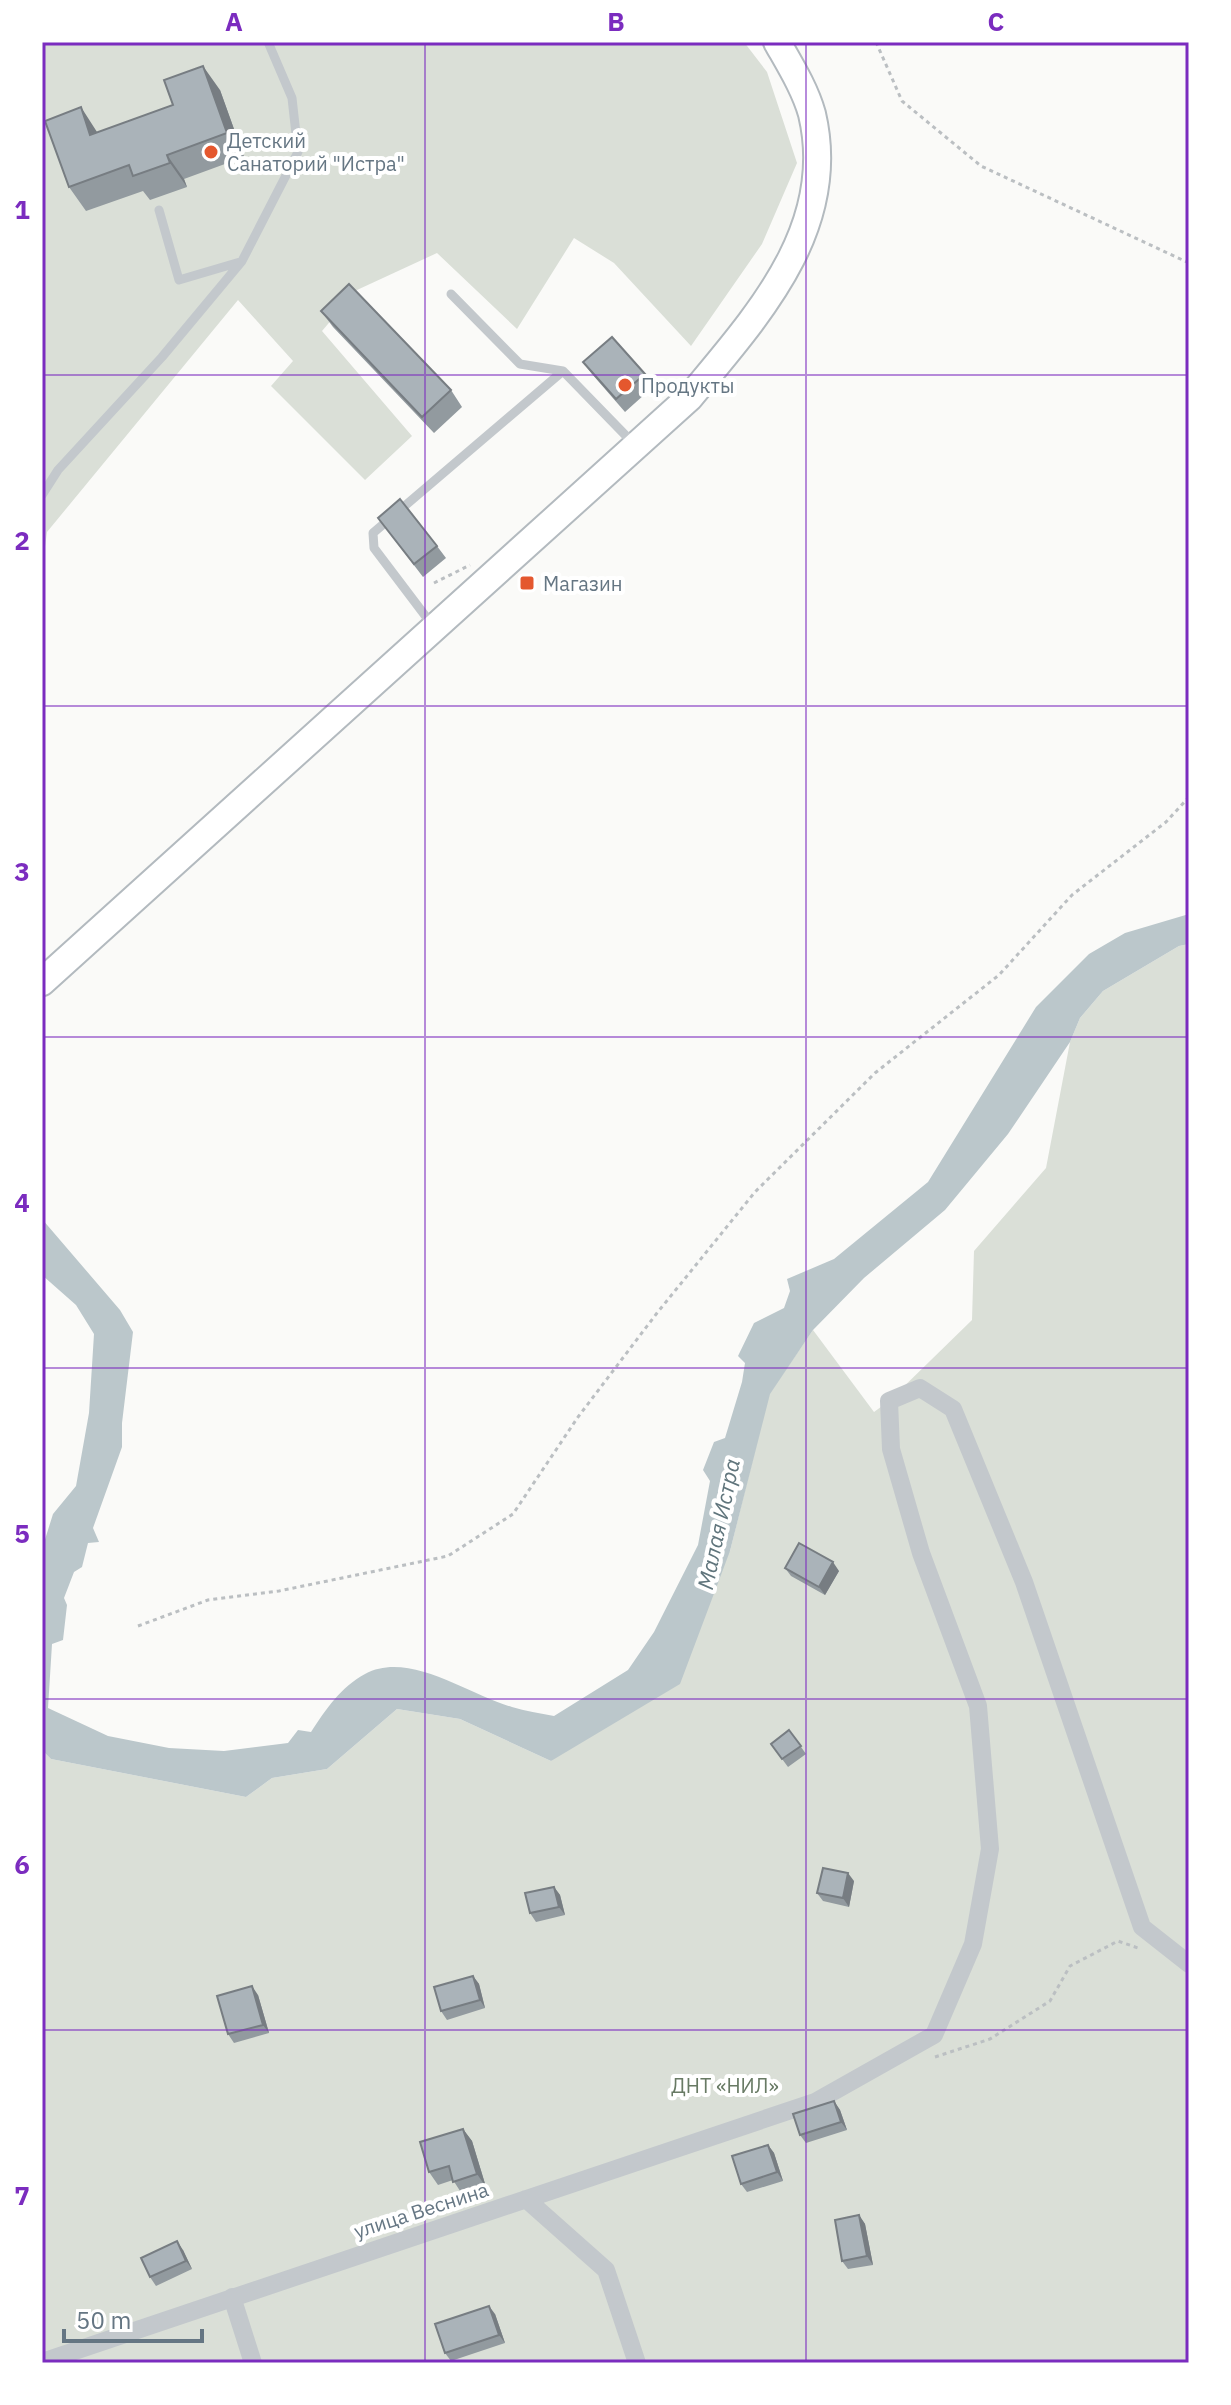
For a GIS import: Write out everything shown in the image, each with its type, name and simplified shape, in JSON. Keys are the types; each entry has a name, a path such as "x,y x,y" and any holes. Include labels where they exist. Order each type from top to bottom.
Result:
{"main road":[{"path":"42,982 636,447 690,397 735,344 789,266 808,223 817,177 817,142 811,111 777,42"}],"street":[{"name":"улица Веснина","path":"42,2362 815,2102 934,2035 973,1944 990,1849 978,1706 921,1553 891,1449 889,1401 920,1388 953,1409 1029,1597 1142,1927 1189,1964"},
{"path":"526,2199 606,2270 637,2363"},
{"path":"232,2297 253,2363"}],"lane":[{"path":"42,495 58,470 162,357 242,261 298,152 292,98 268,42"},
{"path":"159,210 179,280 242,261"},
{"path":"451,294 520,364 563,371 636,447"},
{"path":"436,629 374,548 373,533 563,371"}],"path":[{"path":"876,42 902,101 981,166 1189,263"},
{"path":"138,1626 208,1600 279,1591 448,1556 513,1514 578,1417 755,1192 875,1073 999,975 1072,895 1166,822 1189,797"},
{"path":"933,2057 990,2039 1050,2001 1070,1966 1118,1941 1146,1951"}],"green space":[{"path":"42,42 744,42 767,72 797,163 762,244 691,346 614,263 574,238 517,329 437,253 357,290 322,331 412,436 365,480 271,386 293,361 238,300 47,532 42,568"},
{"name":"ДНТ «НИЛ»","path":"1189,944 1189,2363 42,2363 42,1750 51,1759 246,1797 272,1778 327,1769 397,1709 460,1719 551,1761 730,1551 769,1394 813,1330 874,1412 972,1320 974,1251 1046,1168 1070,1042 1080,1018 1103,991 1179,946"}],"water":[{"name":"Малая Истра","path":"1189,914 1189,944 1179,946 1103,991 1080,1018 1070,1042 1008,1134 945,1210 864,1278 813,1330 770,1394 730,1551 680,1684 551,1761 460,1719 397,1709 327,1769 272,1778 246,1797 51,1759 42,1750 42,1549 53,1514 76,1486 89,1413 94,1334 76,1305 42,1275 42,1219 120,1310 133,1332 122,1447 93,1528 99,1542 88,1543 82,1567 74,1572 64,1598 67,1605 63,1640 52,1644 48,1708 108,1736 169,1748 224,1751 288,1743 298,1730 311,1732 335,1699 356,1679 382,1668 400,1667 439,1677 512,1707 554,1716 628,1670 654,1632 698,1545 710,1481 703,1470 714,1442 725,1438 742,1382 745,1363 738,1356 754,1323 784,1308 790,1291 787,1279 834,1259 928,1182 1036,1007 1089,954 1125,933"}],"building":[{"path":"203,66 227,133 167,155 170,163 133,176 129,165 69,187 45,121 81,107 90,135 173,105 164,80"},
{"path":"349,284 451,390 422,417 321,311"},
{"path":"612,337 645,374 616,399 583,362"},
{"path":"400,499 437,546 414,564 378,518"},
{"path":"799,1543 833,1562 819,1587 785,1568"},
{"path":"789,1730 801,1746 782,1759 771,1744"},
{"path":"823,1868 848,1873 843,1898 817,1893"},
{"path":"554,1887 559,1907 530,1913 525,1893"},
{"path":"473,1976 480,2000 441,2011 434,1987"},
{"path":"252,1986 263,2025 228,2034 217,1996"},
{"path":"834,2101 841,2122 800,2135 793,2114"},
{"path":"463,2129 477,2174 453,2182 449,2166 429,2172 420,2142"},
{"path":"768,2145 777,2172 741,2184 732,2156"},
{"path":"859,2215 867,2256 842,2261 835,2220"},
{"path":"177,2241 186,2261 150,2277 141,2258"},
{"path":"489,2306 499,2335 445,2353 435,2324"}],"place":[{"name":"Детский Санаторий \"Истра\"","path":"211,152"},
{"name":"Продукты","path":"625,385"},
{"name":"Магазин","path":"527,583"}]}
